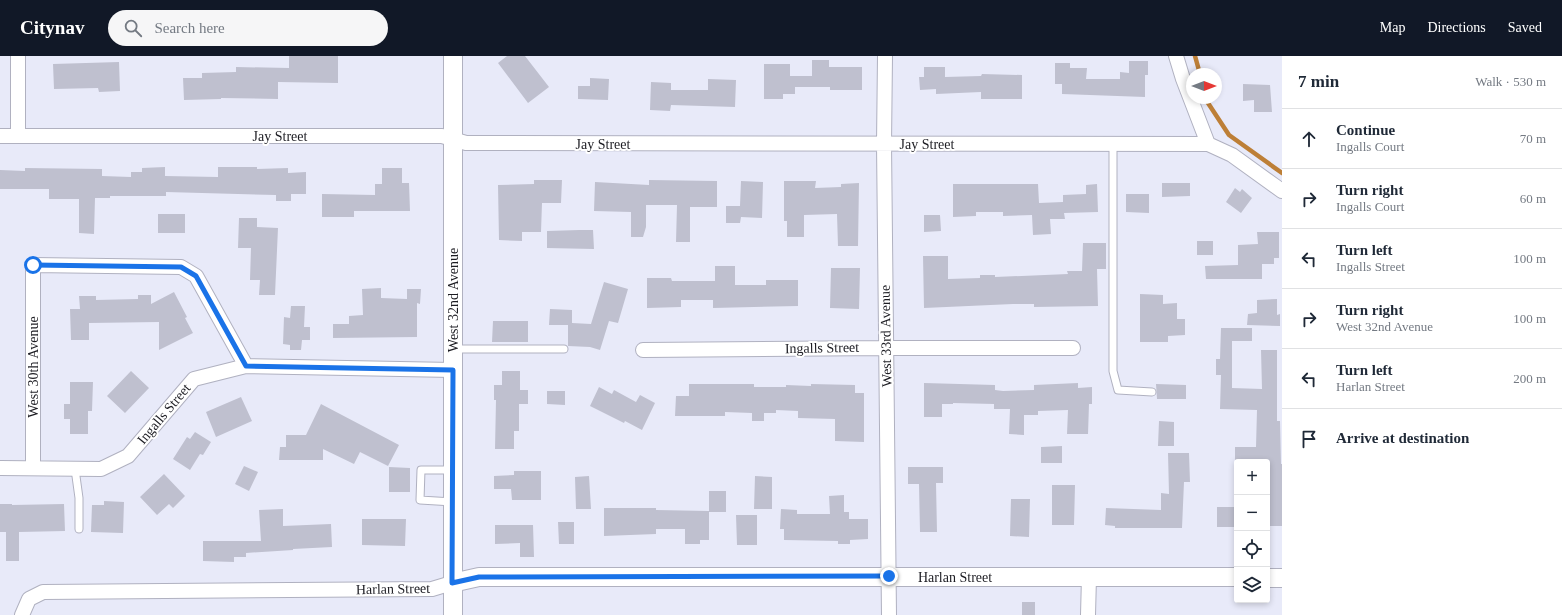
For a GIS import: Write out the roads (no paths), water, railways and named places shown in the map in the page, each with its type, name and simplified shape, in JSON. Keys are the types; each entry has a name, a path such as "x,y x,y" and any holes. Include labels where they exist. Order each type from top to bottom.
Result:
{"street":[{"path":"18,56 18,136"},
{"name":"West 32nd Avenue","path":"453,56 453,615"},
{"name":"West 33rd Avenue","path":"885,56 884,144 889,615"},
{"path":"1176,56 1183,79 1208,144 1232,155 1282,191"},
{"name":"Jay Street","path":"0,136 442,136 466,143 1208,144"},
{"name":"West 30th Avenue","path":"33,468 33,265 181,267 196,276 246,366"},
{"name":"Ingalls Street","path":"643,350 1072,348"},
{"name":"Ingalls Street","path":"0,468 101,469 128,456 194,379 246,366 453,370"},
{"name":"Harlan Street","path":"22,615 29,599 43,592 432,589 479,577 889,576 1234,578"},
{"path":"1088,615 1089,577"},
{"path":"1270,578 1282,578"}],"lane":[{"path":"1113,144 1113,371 1118,390 1152,392"},
{"path":"453,349 564,349"},
{"path":"75,469 79,498 79,529"},
{"path":"453,470 421,470 420,500 453,502"}],"waterway":[{"path":"1195,56 1198,68"},
{"path":"1209,104 1229,135 1282,173"}]}
